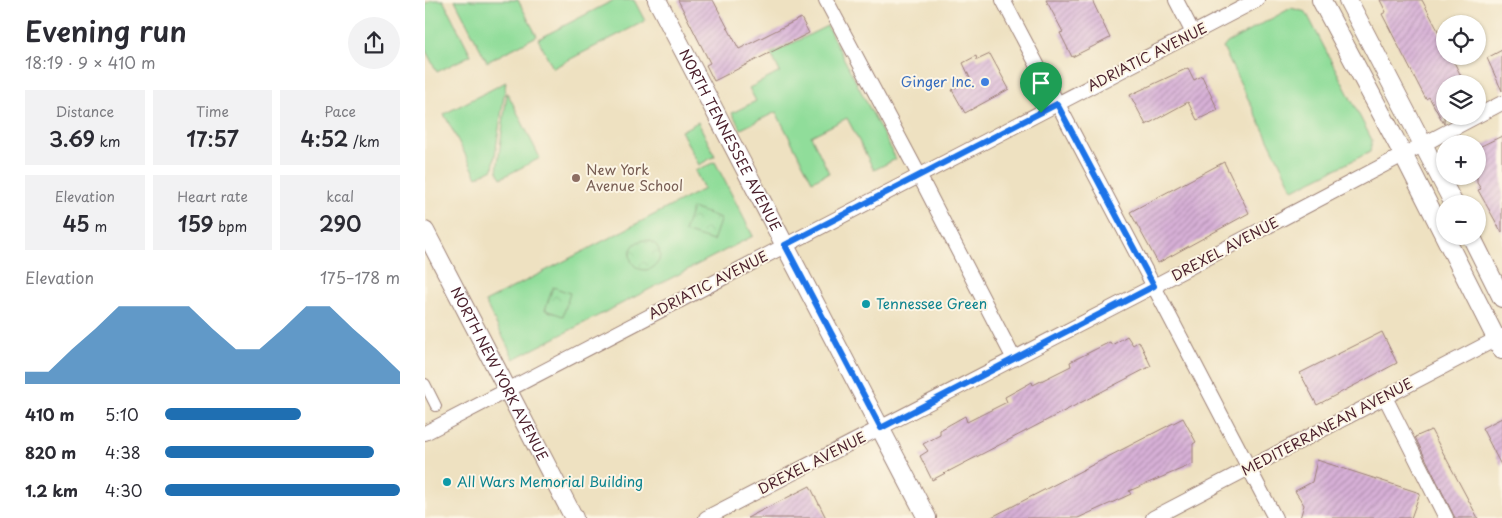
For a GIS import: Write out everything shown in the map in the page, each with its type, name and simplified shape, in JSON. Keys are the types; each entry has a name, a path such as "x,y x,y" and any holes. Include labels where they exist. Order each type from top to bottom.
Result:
{"street":[{"name":"NORTH TENNESSEE AVENUE","path":"657,0 927,518"},
{"path":"826,0 1014,359"},
{"path":"1003,0 1275,518"},
{"path":"1176,0 1193,33"},
{"name":"ADRIATIC AVENUE","path":"425,433 1257,0"},
{"path":"1321,0 1500,342"},
{"path":"1348,0 1450,195"},
{"name":"DREXEL AVENUE","path":"1486,111 1502,103"},
{"name":"DREXEL AVENUE","path":"706,518 1404,156 1460,125"},
{"name":"NORTH NEW YORK AVENUE","path":"425,233 574,518"},
{"path":"1476,245 1502,298"},
{"name":"MEDITERRANEAN AVENUE","path":"1153,518 1385,397 1500,342"},
{"path":"425,384 437,406"},
{"path":"1385,397 1446,518"}],"green space":[{"path":"432,0 443,0 471,55 437,72 425,49 425,4"},
{"path":"455,0 518,0 537,36 487,62"},
{"path":"614,0 634,0 645,21 553,68 538,39"},
{"path":"1291,8 1306,12 1372,140 1370,152 1293,190 1223,48 1227,43"},
{"path":"827,26 896,159 874,170 847,118 811,136 829,173 812,181 776,112 741,129 732,113 756,101 749,88 780,72 771,54"},
{"path":"506,82 493,169 477,177 444,114"},
{"path":"507,92 540,158 501,178 497,171"},
{"path":"698,122 715,156 699,165 681,131"},
{"path":"715,162 753,236 514,359 485,302 704,189 695,171"},
{"path":"692,208 721,218 713,241 684,232"},
{"path":"645,240 656,244 660,255 656,266 645,270 634,266 630,255 634,244"},
{"path":"553,287 570,293 563,316 545,310"}],"building":[{"path":"678,0 713,0 739,49 801,18 809,33 714,81 706,65 710,63"},
{"path":"1046,0 1092,0 1110,38 1072,57 1060,33 1063,32"},
{"path":"1380,0 1422,0 1436,27 1436,65 1456,65 1460,75 1436,75 1436,110 1429,97 1426,99 1382,14 1386,12"},
{"path":"1502,50 1502,91 1487,58"},
{"name":"Ginger Inc.","path":"990,54 1009,89 965,113 952,90 970,78 963,63 976,56 977,60"},
{"path":"1188,68 1194,80 1202,76 1218,110 1197,120 1188,102 1146,125 1130,95"},
{"path":"1502,136 1502,233 1486,204 1486,195 1481,195 1478,190 1481,189 1478,185 1486,185 1486,144"},
{"path":"1224,162 1249,213 1158,263 1130,212"},
{"path":"1382,332 1397,363 1317,405 1300,373"},
{"path":"1127,336 1133,345 1139,341 1151,366 932,480 920,456 928,451 923,444 940,435 940,430 965,416 967,422 1007,402 1005,397 1032,382 1033,385 1071,366 1070,362 1110,342 1112,345"},
{"path":"1183,418 1196,442 1193,444 1193,464 1129,491 1131,494 1078,518 990,518"},
{"path":"1502,418 1502,467 1482,428"},
{"path":"1431,430 1478,518 1455,518 1415,437"},
{"path":"1317,460 1420,493 1411,518 1300,518 1304,505 1295,491 1312,482"},
{"path":"810,486 826,518 747,518"}],"place":[{"name":"Ginger Inc.","path":"985,82"},
{"name":"New York Avenue School","path":"576,178"},
{"name":"Tennessee Green","path":"866,304"},
{"name":"All Wars Memorial Building","path":"447,482"}],"route":[{"path":"1057,104 1154,286 881,428 785,245 1041,113 1057,104"}]}
